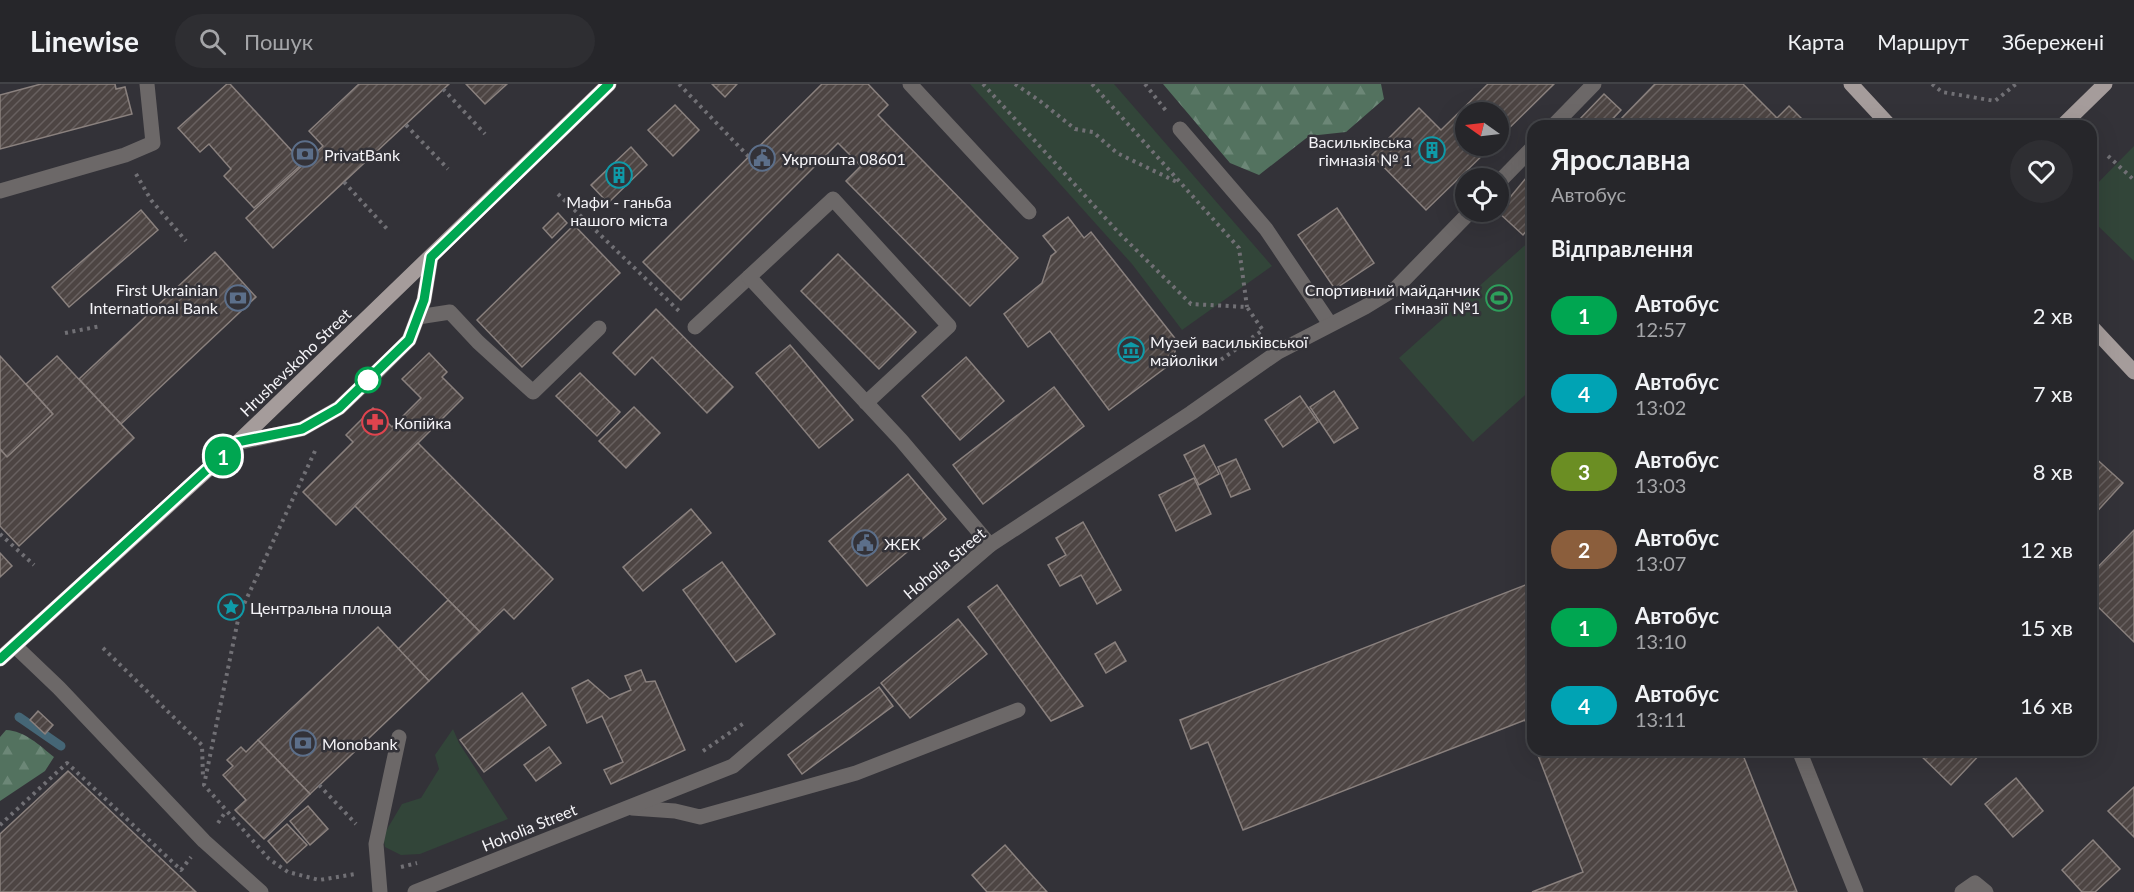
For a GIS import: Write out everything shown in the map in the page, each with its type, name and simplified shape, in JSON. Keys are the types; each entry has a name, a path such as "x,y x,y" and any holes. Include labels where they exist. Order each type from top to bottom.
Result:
{"main road":[{"name":"Hrushevskoho Street","path":"0,659 237,442 609,84"},
{"path":"1851,84 1884,120"},
{"path":"2068,120 2106,84"},
{"path":"2097,332 2134,372"}],"street":[{"path":"0,191 125,155 153,143 147,84"},
{"path":"910,84 1029,212"},
{"path":"1559,120 1594,84"},
{"path":"1180,129 1266,229 1330,324"},
{"path":"1509,172 1527,153"},
{"path":"695,327 833,200 949,326 866,403"},
{"name":"Hoholia Street","path":"415,892 733,766 990,545 1191,413 1278,352 1365,307 1396,288 1460,222"},
{"path":"237,442 302,429 339,408 409,340 424,300 431,257"},
{"path":"749,277 901,440 990,545"},
{"path":"418,317 450,312 478,342 533,392 599,328"},
{"path":"15,646 59,688 204,841 261,892"},
{"path":"629,807 700,817 856,773 1018,710"},
{"path":"380,892 376,844 399,737"},
{"path":"1801,756 1856,892"},
{"path":"1962,892 1975,883 1986,892"}],"path":[{"path":"679,84 749,157"},
{"path":"983,84 1119,232 1191,304 1247,307"},
{"path":"1015,84 1074,129 1093,132 1117,153 1183,185"},
{"path":"1092,84 1239,248 1247,307 1278,352"},
{"path":"1145,84 1180,129"},
{"path":"1932,84 1942,92 1995,101 2016,84"},
{"path":"443,89 484,134"},
{"path":"406,124 448,170"},
{"path":"2108,156 2134,180"},
{"path":"344,182 388,230"},
{"path":"558,194 695,327"},
{"path":"151,200 186,241"},
{"path":"65,333 101,326"},
{"path":"1210,368 1263,330"},
{"path":"204,785 239,615 315,451"},
{"path":"0,534 34,565"},
{"path":"103,648 202,746 204,785 269,859 288,872 319,880 413,865 424,860"},
{"path":"695,756 750,719"},
{"path":"0,825 67,763 182,870 226,811"},
{"path":"319,785 376,844"}],"green space":[{"path":"970,84 1114,84 1272,266 1182,330 1132,264"},
{"path":"1163,84 1381,84 1384,99 1346,132 1309,136 1259,175 1230,163"},
{"path":"2134,146 2134,261 2097,225 2097,184"},
{"name":"Спортивний майданчик гімназії №1","path":"1527,243 1527,393 1473,442 1399,358"},
{"path":"453,729 459,743 508,819 420,854 401,855 385,847 383,836 402,804 421,798 439,769 435,755"},
{"path":"6,730 26,736 54,757 45,771 0,801 0,737"}],"building":[{"path":"41,84 115,84 116,89 125,87 132,114 0,149 0,95"},
{"path":"227,84 230,84 303,163 254,208 224,176 231,169 209,144 200,152 178,128"},
{"path":"359,84 449,84 273,248 246,218 323,146 309,131"},
{"path":"466,84 507,84 485,104"},
{"path":"712,84 737,84 725,97"},
{"path":"822,84 868,84 888,105 878,115 1018,258 970,306 846,181 861,166 838,143 681,300 643,262"},
{"name":"Васильківська гімназія № 1","path":"1488,84 1554,84 1509,128 1509,102 1470,102"},
{"path":"1655,84 1743,84 1777,118 1789,106 1803,120 1620,120"},
{"path":"1604,94 1621,110 1612,120 1579,120"},
{"path":"675,105 699,130 673,156 648,130"},
{"name":"Васильківська гімназія № 1","path":"1419,108 1441,130 1455,116 1455,156 1482,156 1469,168 1455,168 1455,182 1426,210 1372,155"},
{"name":"Мафи - ганьба нашого міста","path":"631,147 647,165 608,203 591,185"},
{"path":"1526,178 1527,230 1523,235 1509,222 1509,199"},
{"path":"1337,208 1374,263 1335,289 1298,235"},
{"path":"141,210 158,230 69,307 52,287"},
{"path":"558,213 567,223 552,238 543,228"},
{"path":"1068,217 1084,238 1091,232 1177,341 1173,362 1109,410 1050,331 1028,347 1004,314 1042,283 1051,256 1056,252 1043,236"},
{"path":"574,225 620,273 522,367 477,320"},
{"path":"215,252 256,297 121,424 79,379"},
{"path":"838,254 916,332 879,369 801,291"},
{"path":"656,309 733,387 707,413 652,357 635,375 613,353"},
{"path":"790,345 853,420 819,448 756,373"},
{"path":"429,353 447,372 442,377 463,398 336,525 303,492 353,442 346,435 373,408 392,427 421,398 402,379"},
{"path":"0,356 53,414 7,457 0,449"},
{"path":"57,356 134,438 19,546 0,526 0,449 7,457 53,414 26,384"},
{"path":"966,357 1004,401 960,440 922,396"},
{"path":"580,373 620,412 597,436 556,396"},
{"path":"1054,387 1084,426 983,504 953,465"},
{"path":"1334,391 1358,428 1334,443 1310,407"},
{"path":"1300,396 1318,422 1283,447 1265,420"},
{"path":"634,407 660,433 626,468 599,441"},
{"path":"418,443 553,579 514,619 504,609 480,632 355,506"},
{"path":"1204,445 1219,474 1199,485 1184,455"},
{"path":"1236,459 1250,489 1231,497 1218,467"},
{"path":"2097,460 2123,483 2097,511"},
{"path":"908,474 946,519 867,586 829,541"},
{"path":"1194,478 1211,514 1176,531 1159,495"},
{"path":"691,509 711,533 643,591 623,567"},
{"path":"1083,522 1121,590 1097,604 1081,575 1060,586 1048,565 1066,555 1056,538"},
{"path":"2134,530 2134,642 2097,606 2097,568"},
{"path":"0,553 12,566 0,577"},
{"path":"722,562 775,634 736,662 683,590"},
{"path":"1527,584 1527,726 1525,720 1243,830 1208,742 1191,749 1180,720"},
{"path":"997,585 1083,706 1051,721 968,607"},
{"path":"448,600 480,632 429,681 398,649"},
{"path":"958,619 987,654 910,718 881,683"},
{"path":"378,627 429,681 310,794 258,740"},
{"path":"1115,642 1126,661 1106,673 1095,654"},
{"path":"641,670 646,682 655,681 685,750 611,784 604,770 623,762 602,716 587,723 572,688 588,680 610,699 631,690 625,676"},
{"path":"879,687 893,706 802,774 788,755"},
{"path":"522,693 546,725 484,772 460,740"},
{"path":"38,711 53,725 45,734 30,720"},
{"path":"258,740 310,794 264,839 235,810 246,800 223,775 233,766 227,760 241,747 246,752"},
{"path":"549,747 561,763 536,781 524,765"},
{"path":"1538,756 1743,756 1797,892 1532,892 1583,872"},
{"path":"1921,756 1978,756 1951,785"},
{"path":"68,771 196,892 0,892 0,834"},
{"path":"2016,778 2043,811 2013,837 1985,804"},
{"path":"2134,787 2134,837 2108,811"},
{"path":"308,806 328,829 310,845 290,821"},
{"path":"287,824 307,845 287,863 268,841"},
{"path":"2093,840 2120,869 2095,892 2082,892 2062,870"},
{"path":"1005,845 1047,892 987,892 972,875"}],"waterway":[{"path":"19,717 61,746"}],"bus line":[{"name":"1","path":"0,659 237,442 302,429 339,408 409,340 424,300 431,257 609,84"}],"place":[{"name":"Васильківська гімназія № 1","path":"1432,150"},
{"name":"PrivatBank","path":"305,154"},
{"name":"Укрпошта 08601","path":"762,158"},
{"name":"Мафи - ганьба нашого міста","path":"619,175"},
{"name":"First Ukrainian International Bank","path":"238,298"},
{"name":"Спортивний майданчик гімназії №1","path":"1499,298"},
{"name":"Музей васильківської майоліки","path":"1131,350"},
{"name":"Копійка","path":"375,422"},
{"name":"ЖЕК","path":"865,543"},
{"name":"Центральна площа","path":"231,607"},
{"name":"Monobank","path":"303,743"}]}
